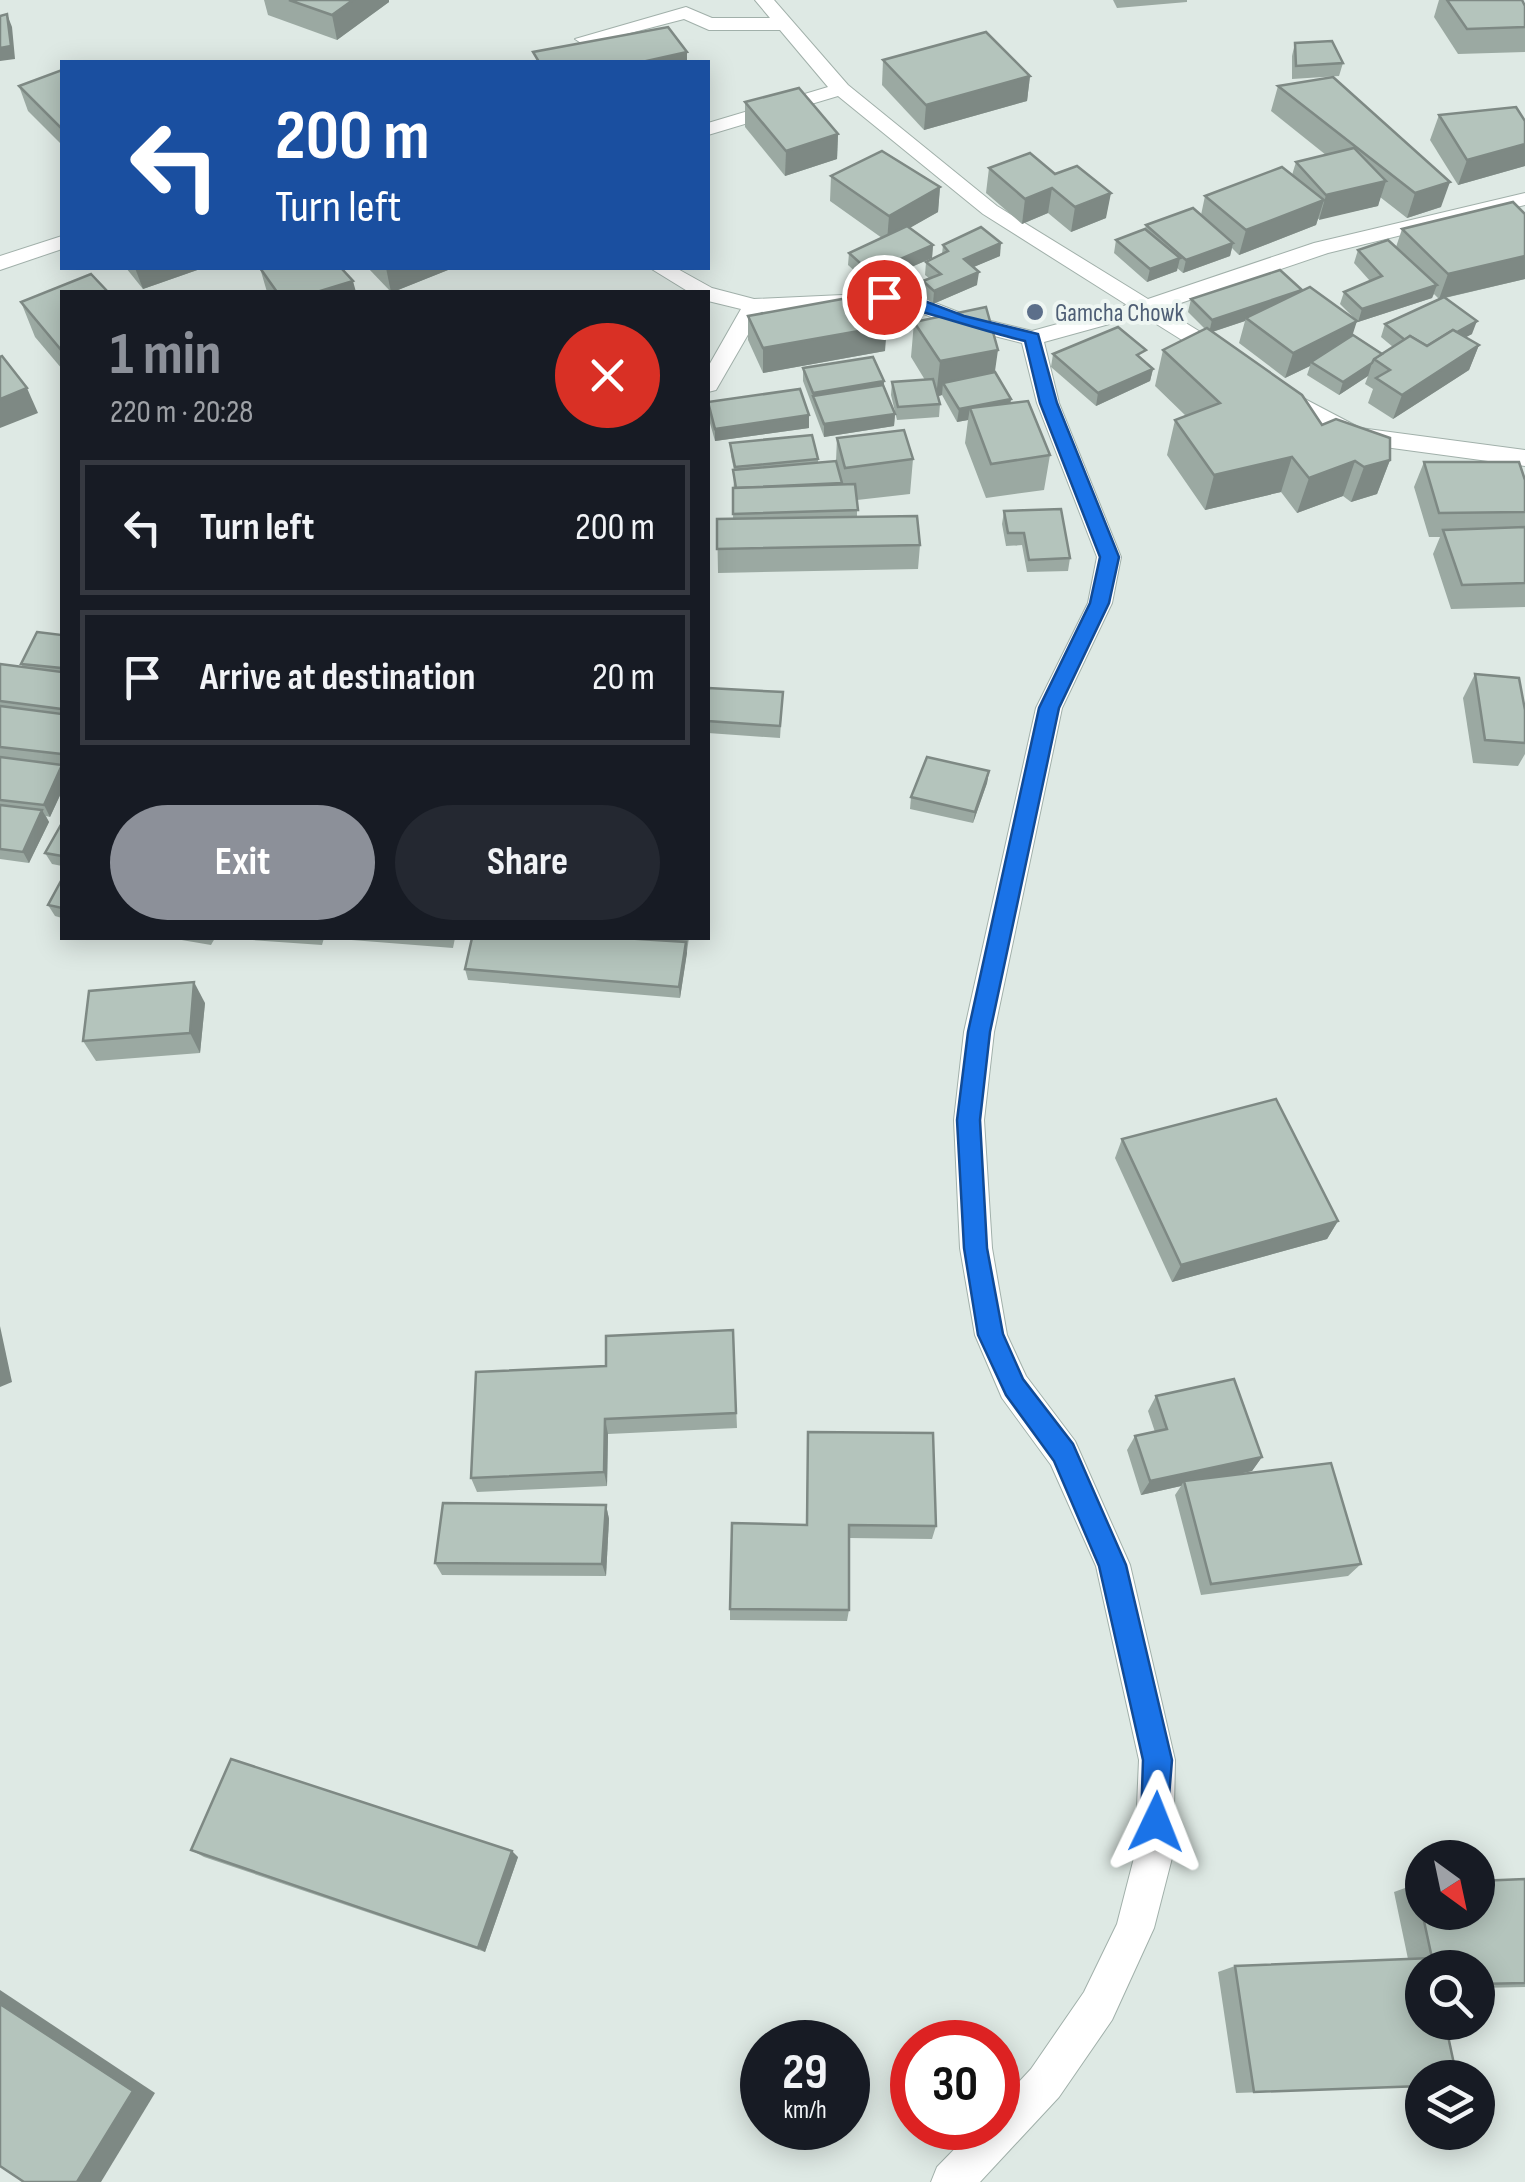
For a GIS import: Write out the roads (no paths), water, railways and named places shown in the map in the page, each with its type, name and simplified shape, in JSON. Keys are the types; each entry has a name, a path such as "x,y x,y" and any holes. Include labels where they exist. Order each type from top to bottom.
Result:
{"street":[{"path":"764,0 841,89 990,210 1252,375 1355,434 1525,458"},
{"path":"584,39 680,7 709,24 787,24"},
{"path":"710,127 841,89"},
{"path":"710,295 754,306 906,299 959,320 1032,338 1142,308 1321,248 1525,199"},
{"path":"0,263 60,243"},
{"path":"664,270 693,290"},
{"path":"710,382 754,306"},
{"path":"952,2182 1045,2082 1098,2006 1135,1928 1154,1854 1158,1760 1112,1565 1064,1452 1014,1387 990,1335 976,1248 968,1120 979,1032 1049,708 1100,603 1110,557 1048,403 1032,338"}],"place":[{"name":"Gamcha Chowk","path":"1035,312"}]}
